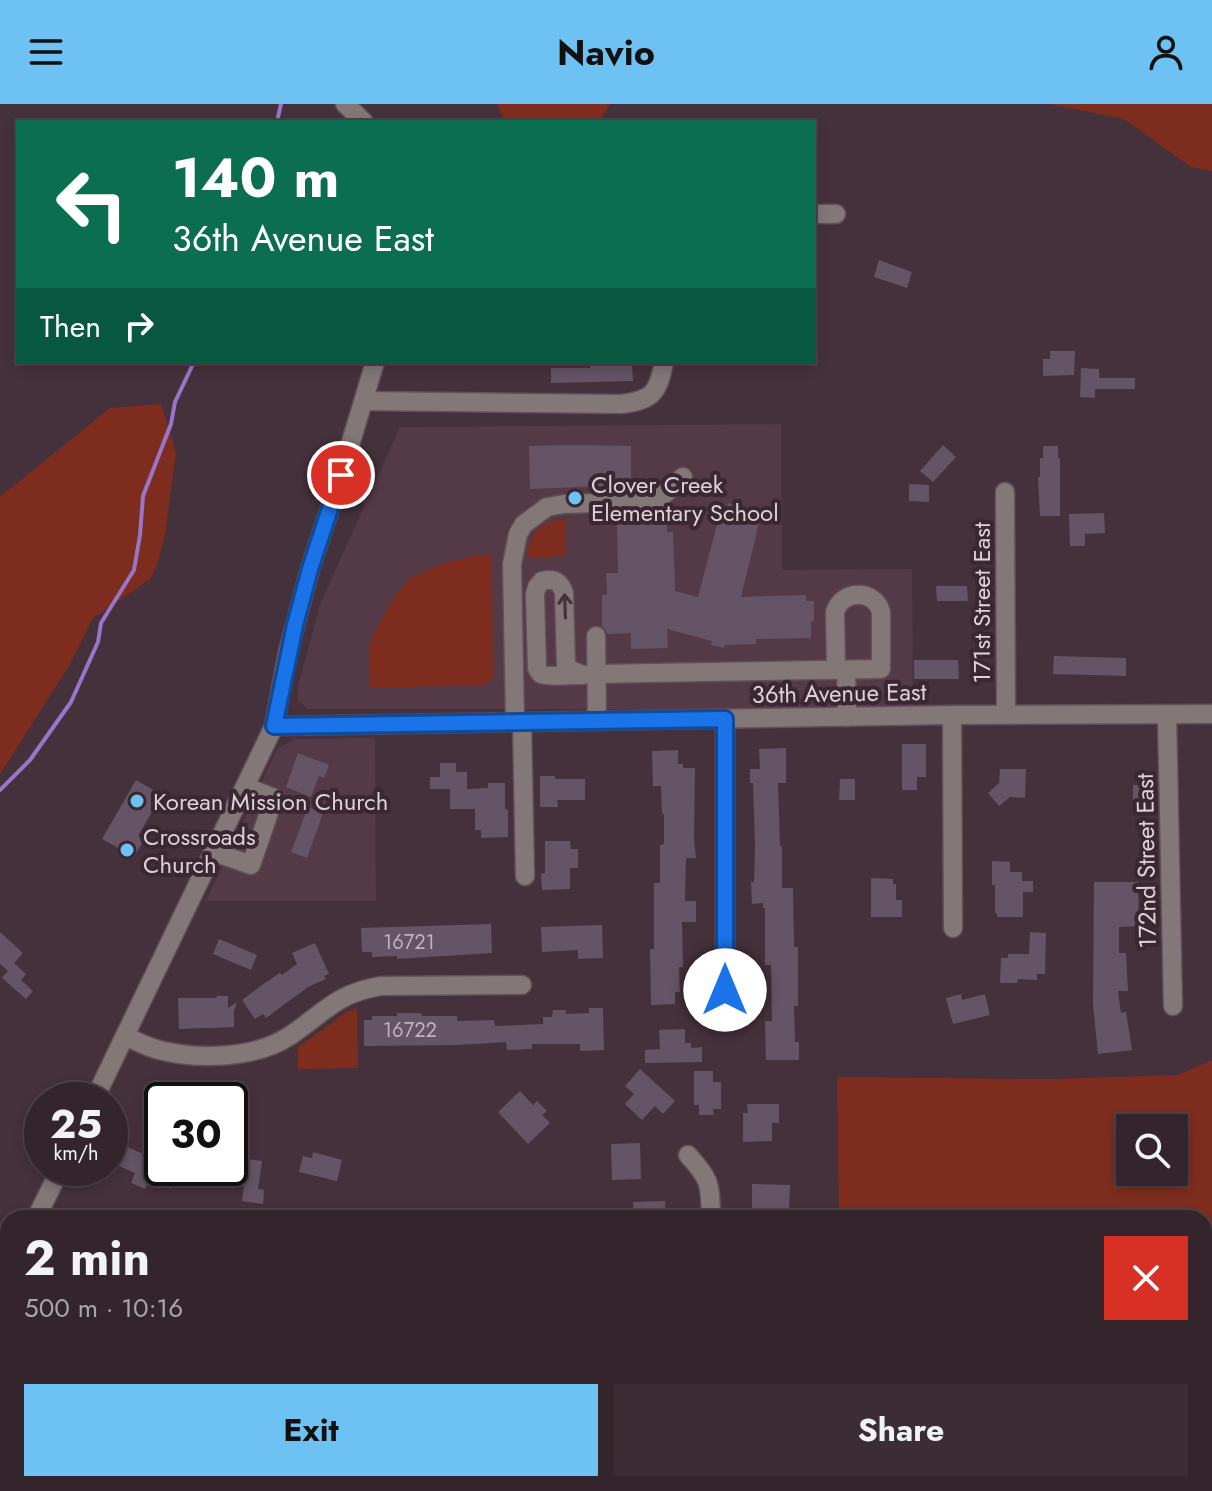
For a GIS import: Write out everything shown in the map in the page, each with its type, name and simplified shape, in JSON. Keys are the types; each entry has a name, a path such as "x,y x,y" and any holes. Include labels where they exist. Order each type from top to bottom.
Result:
{"street":[{"path":"345,104 362,120"},
{"path":"816,214 836,214"},
{"path":"103,1082 274,726 288,652 306,583 374,364"},
{"path":"364,401 588,405 634,402 655,393 664,364"},
{"path":"525,876 512,564 518,534 524,524 547,507 652,501 659,499 683,477"},
{"name":"171st Street East","path":"1005,492 1006,714"},
{"path":"589,674 569,669 566,665 562,585 556,580 542,581 535,594 537,668 541,674 547,675 841,670 847,717"},
{"path":"596,636 589,674 597,721"},
{"name":"36th Avenue East","path":"274,726 1006,714 1212,714"},
{"path":"952,715 953,928"},
{"name":"172nd Street East","path":"1167,715 1173,1006"},
{"path":"725,719 725,990"},
{"path":"214,852 251,865 274,798 246,787"},
{"path":"125,1036 172,1053 241,1054 281,1041 335,1002 363,989 381,986 522,985"},
{"path":"688,1155 710,1185 711,1210"},
{"path":"44,1210 54,1186"}],"shaded area":[{"path":"497,104 610,104 600,120 504,120"},
{"path":"1050,104 1212,104 1212,171 1191,167 1124,119"},
{"path":"161,404 176,453 165,535 157,565 150,579 93,618 69,666 0,774 0,497 110,408"},
{"name":"Clover Creek Elementary School","path":"781,424 782,570 912,569 913,709 308,709 298,700 298,686 321,602 400,427"},
{"path":"565,519 566,556 527,558 533,535 550,522"},
{"path":"492,554 493,678 484,685 369,688 369,647 392,600 411,577 447,562"},
{"path":"375,738 376,901 206,901 277,749 295,739"},
{"path":"357,1008 358,1068 298,1069 298,1047 345,1013"},
{"path":"1212,1060 1212,1210 839,1210 837,1077 1049,1079 1178,1075"}],"building":[{"path":"879,260 912,272 907,288 874,277"},
{"path":"1050,351 1075,351 1074,375 1043,376 1043,359 1050,359"},
{"path":"590,364 632,364 633,381 551,383 551,368 590,368"},
{"path":"1081,368 1099,369 1099,378 1135,378 1135,389 1095,389 1095,398 1080,397"},
{"path":"943,445 956,457 933,482 920,471"},
{"path":"529,446 631,446 631,485 530,489"},
{"path":"1043,446 1058,446 1060,516 1040,516 1038,477"},
{"path":"909,484 929,485 929,502 909,501"},
{"path":"728,503 761,512 741,597 806,595 806,601 814,601 811,638 756,639 756,644 725,645 724,648 711,645 712,641 667,629 668,648 631,649 631,633 608,634 602,626 602,595 607,595 606,573 618,573 617,522 667,521 667,532 673,532 675,591 698,597 721,509 726,511"},
{"path":"1104,513 1105,533 1085,534 1085,546 1070,546 1069,514"},
{"path":"936,586 967,586 968,601 937,601"},
{"path":"1054,656 1126,658 1126,676 1053,674"},
{"path":"914,660 958,660 959,679 914,679"},
{"path":"902,744 926,744 926,777 917,777 917,790 902,790"},
{"path":"786,748 786,783 778,783 780,846 782,888 793,888 794,947 798,947 795,1042 799,1042 799,1060 766,1060 765,1021 772,1021 771,965 765,965 765,908 763,903 752,904 755,846 750,769 760,769 759,749"},
{"path":"678,750 678,764 683,764 683,768 695,768 696,858 686,858 685,901 696,901 696,922 682,922 683,967 679,967 680,992 675,992 675,1004 651,1005 654,883 660,883 660,845 664,844 661,786 653,786 652,751"},
{"path":"298,753 329,765 324,778 319,776 311,797 286,787"},
{"path":"440,763 456,763 456,772 467,772 467,789 488,788 488,783 505,783 508,837 481,838 481,830 475,830 475,809 450,809 450,789 430,789 430,777 440,777"},
{"path":"1000,769 1026,769 1025,798 1010,797 999,806 988,793 999,783"},
{"path":"540,776 585,779 585,800 557,800 558,807 540,807"},
{"path":"840,779 855,779 855,800 839,800"},
{"path":"136,780 162,795 138,836 144,840 134,857 102,839"},
{"path":"1133,785 1147,785 1147,813 1133,813"},
{"path":"308,807 323,813 307,858 291,852"},
{"path":"545,841 570,841 571,849 578,849 578,868 570,868 570,889 542,890"},
{"path":"992,861 1010,862 1010,872 1022,872 1022,881 1033,881 1033,892 1023,892 1023,917 997,917"},
{"path":"871,878 893,879 896,900 902,900 902,917 871,917"},
{"path":"1094,882 1138,882 1139,926 1119,927 1119,953 1126,953 1128,991 1118,991 1121,1013 1126,1012 1132,1050 1098,1054 1093,1004"},
{"path":"491,924 492,953 397,959 397,956 372,957 372,952 362,952 361,928"},
{"path":"602,925 603,958 578,959 578,950 542,952 541,927"},
{"path":"0,932 23,953 14,963 26,974 21,980 33,991 26,999 2,978 8,971 0,964"},
{"path":"1030,932 1046,933 1045,974 1037,974 1037,980 1018,979 1017,983 1000,983 1001,958 1008,958 1008,954 1029,954"},
{"path":"219,939 257,955 251,970 213,954"},
{"path":"315,943 329,974 324,976 326,979 308,987 266,1018 263,1014 255,1019 242,1000 297,964 292,953"},
{"path":"961,994 962,1000 985,994 990,1015 953,1024 946,998"},
{"path":"228,996 228,1008 237,1002 234,1027 179,1029 178,998"},
{"path":"589,1008 603,1008 604,1050 580,1051 580,1044 532,1044 532,1049 507,1050 506,1042 364,1046 364,1020 372,1020 372,1016 421,1013 422,1016 457,1016 457,1021 494,1020 495,1026 543,1024 543,1017 552,1017 553,1010 566,1010 566,1014 589,1013"},
{"path":"685,1029 685,1043 691,1043 691,1048 702,1047 702,1062 645,1063 645,1050 660,1049 659,1030"},
{"path":"640,1069 675,1101 663,1114 655,1106 642,1120 625,1104 634,1094 625,1086"},
{"path":"694,1071 713,1071 713,1082 721,1082 721,1109 713,1109 714,1115 699,1115 699,1105 694,1105"},
{"path":"520,1091 533,1105 537,1101 547,1111 542,1115 550,1123 528,1144 498,1112"},
{"path":"747,1104 779,1104 779,1123 772,1123 772,1141 743,1142 743,1113 748,1113"},
{"path":"640,1143 641,1179 612,1180 611,1144"},
{"path":"128,1147 144,1154 145,1189 131,1183 135,1173 128,1170"},
{"path":"313,1152 342,1160 337,1181 299,1172 303,1156 312,1158"},
{"path":"248,1159 262,1161 258,1189 264,1190 263,1204 242,1201 244,1186 248,1186"},
{"path":"752,1184 790,1185 789,1210 752,1209"},
{"path":"665,1201 666,1210 634,1210 633,1202"}],"waterway":[{"path":"277,120 281,104"},
{"path":"0,790 30,760 71,702 98,642 101,623 134,570 143,496 171,424 175,402 193,364"}],"place":[{"name":"Clover Creek Elementary School","path":"575,498"},
{"name":"Korean Mission Church","path":"137,801"},
{"name":"Crossroads Church","path":"127,850"}],"route":[{"path":"341,475 295,625 274,726 725,719 725,990"}]}
